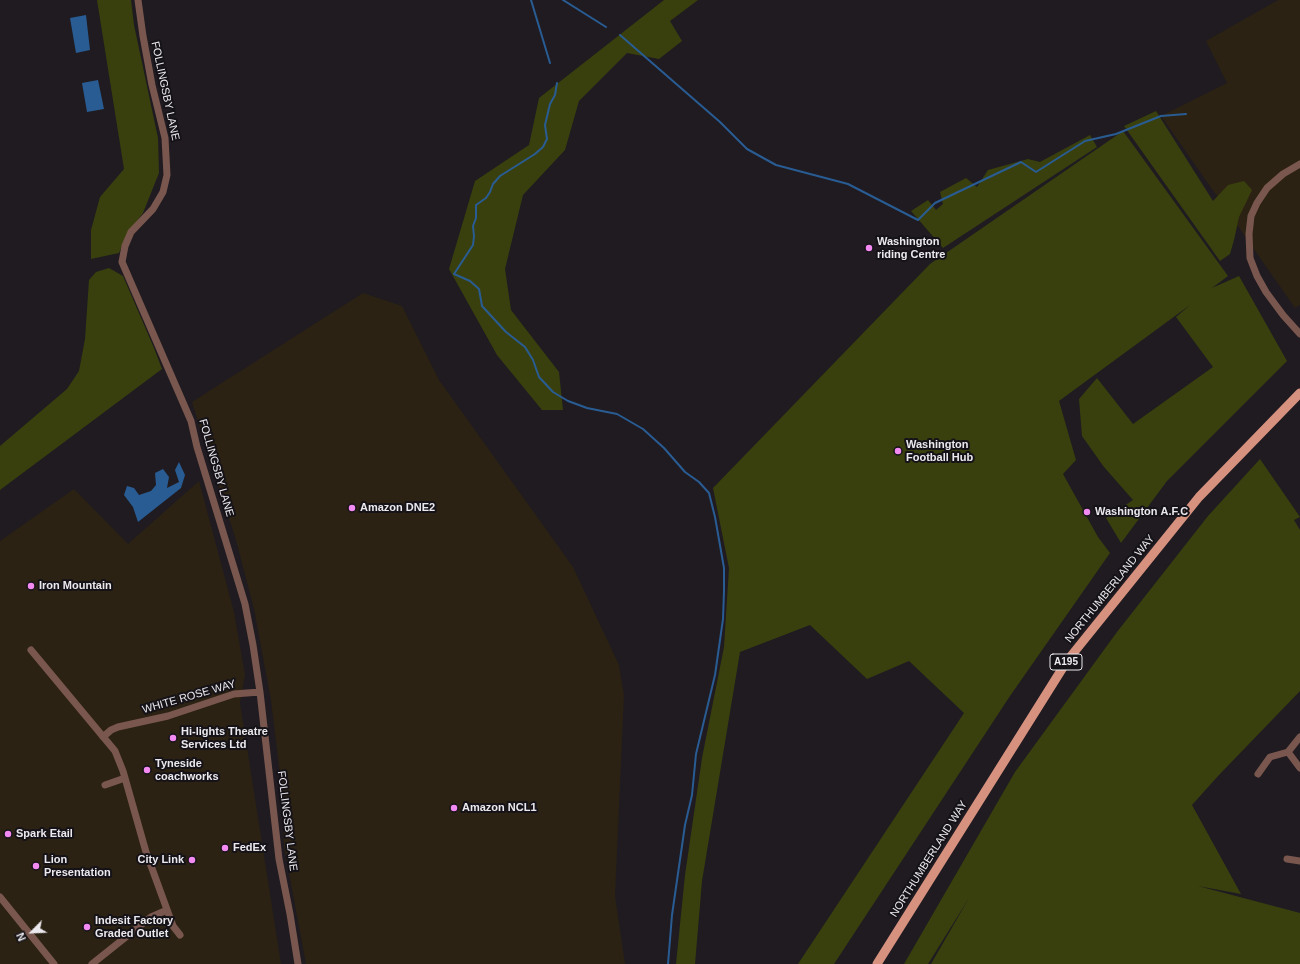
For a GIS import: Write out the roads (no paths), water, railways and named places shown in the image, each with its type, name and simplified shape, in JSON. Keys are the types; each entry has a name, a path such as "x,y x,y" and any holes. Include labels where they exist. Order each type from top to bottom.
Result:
{"main road":[{"name":"NORTHUMBERLAND WAY","path":"877,964 1067,662 1199,497 1300,393"}],"street":[{"name":"FOLLINGSBY LANE","path":"138,0 152,85 165,138 167,175 163,192 153,209 131,232 125,246 122,262 191,421 197,447 245,604 254,645 279,859 298,964"},
{"path":"1300,164 1283,174 1267,188 1256,203 1251,216 1249,234 1250,258 1257,276 1270,298 1300,334"},
{"path":"31,650 115,751 125,778 146,852 173,926 180,935"},
{"name":"WHITE ROSE WAY","path":"103,737 118,726 168,716 234,694 260,692"},
{"path":"1258,774 1270,757 1288,752 1300,737"},
{"path":"1288,752 1300,768"},
{"path":"105,785 125,778"},
{"path":"1287,859 1300,861"},
{"path":"0,896 54,964"},
{"path":"92,964 151,917 167,910"}],"water":[{"path":"86,15 90,50 76,53 70,18"},
{"path":"98,80 104,109 87,112 82,83"},
{"path":"179,462 185,475 181,488 138,522 133,507 124,495 127,486 134,488 139,495 151,491 156,485 155,473 163,469 169,477 167,488 179,482 175,470"}],"waterway":[{"path":"531,0 550,63"},
{"path":"563,0 606,27"},
{"path":"620,35 720,122 747,149 776,165 848,184 918,220 935,203 1021,162 1036,172 1085,141 1116,134 1161,116 1186,114"},
{"path":"557,83 555,95 550,104 545,125 547,139 543,147 535,154 500,176 493,184 486,198 476,205 476,218 473,226 473,245 454,274 470,281 479,289 482,306 506,332 525,347 533,360 539,377 553,392 568,401 587,408 617,414 643,429 664,448 685,472 699,482 709,493 724,568 723,619 715,675 696,754 692,795 685,825 672,915 668,964"}],"place":[{"name":"Washington riding Centre","path":"869,248"},
{"name":"Washington Football Hub","path":"898,451"},
{"name":"Amazon DNE2","path":"352,508"},
{"name":"Washington A.F.C","path":"1087,512"},
{"name":"Iron Mountain","path":"31,586"},
{"name":"Hi-lights Theatre Services Ltd","path":"173,738"},
{"name":"Tyneside coachworks","path":"147,770"},
{"name":"Amazon NCL1","path":"454,808"},
{"name":"Spark Etail","path":"8,834"},
{"name":"FedEx","path":"225,848"},
{"name":"City Link","path":"192,860"},
{"name":"Lion Presentation","path":"36,866"},
{"name":"Indesit Factory Graded Outlet","path":"87,927"}]}
